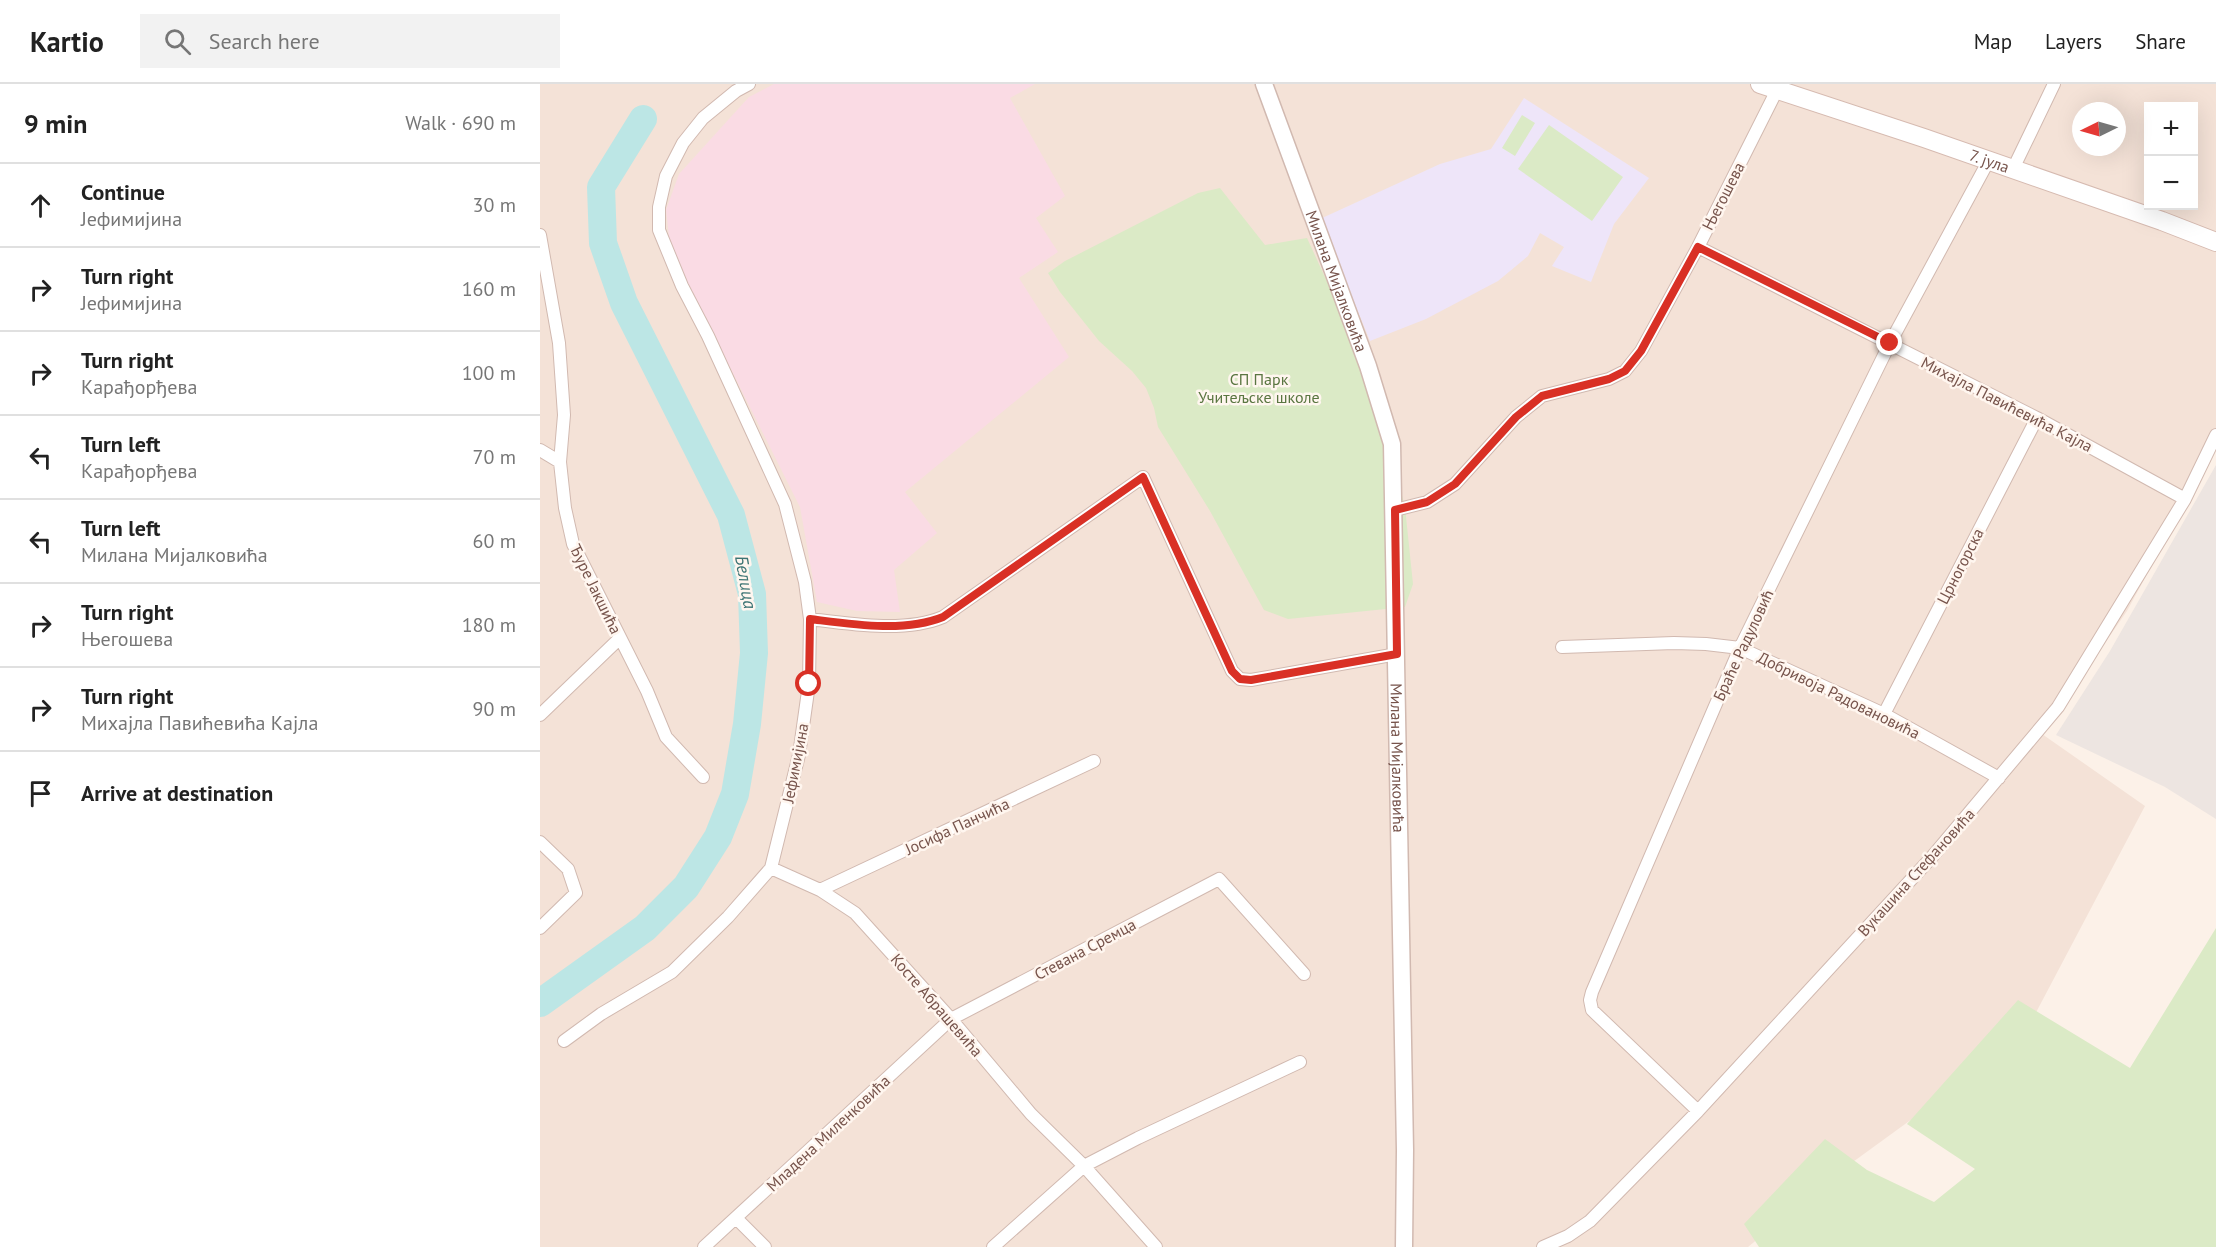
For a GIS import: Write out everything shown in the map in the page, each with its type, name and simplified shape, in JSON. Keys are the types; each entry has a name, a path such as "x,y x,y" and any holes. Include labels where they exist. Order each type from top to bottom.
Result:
{"main road":[{"name":"7. јула","path":"1772,86 2163,221 2216,242"}],"street":[{"name":"Јефимијина","path":"564,1041 601,1014 672,972 728,917 771,868 799,755 809,684 810,619 805,582 785,504 708,336 682,285 659,230 658,207 666,176 683,143 703,118 736,91 749,84"},
{"name":"Милана Мијалковића","path":"1264,84 1368,366 1392,444 1395,510 1406,1244"},
{"path":"2013,169 2054,84"},
{"name":"Његошева","path":"1395,510 1427,502 1455,484 1516,417 1542,396 1609,379 1625,371 1641,351 1698,247 1772,86"},
{"name":"Браће Радуловић","path":"1698,1111 1592,1010 1590,1000 1740,648 1890,343 1989,160"},
{"name":"Ђуре Јакшића","path":"540,235 559,343 564,415 560,462 564,508 573,544 647,691 666,737 703,777"},
{"name":"Михајла Павићевића Кајла","path":"1698,247 2037,418 2186,499"},
{"name":"Црногорска","path":"1884,714 2037,418"},
{"name":"Вукашина Стефановића","path":"1543,1247 1568,1236 1590,1221 1698,1111 1931,858 2058,707 2186,499 2216,435"},
{"path":"540,450 560,462"},
{"path":"810,619 903,626 924,624 943,617 1143,477 1232,671 1240,679 1251,680 1397,654"},
{"path":"540,715 620,638"},
{"name":"Добривоја Радовановића","path":"1562,647 1674,643 1740,648 1884,714 1999,778"},
{"name":"Јосифа Панчића","path":"820,890 1094,761"},
{"path":"540,842 568,869 576,893 540,928"},
{"name":"Косте Абрашевића","path":"771,868 820,890 855,913 951,1019 1031,1114 1084,1166 1156,1247"},
{"name":"Стевана Сремца","path":"951,1019 1219,879 1304,974"},
{"name":"Младена Миленковића","path":"704,1247 951,1019"},
{"path":"993,1247 1084,1166 1138,1138 1300,1062"},
{"path":"736,1218 765,1247"}],"shaded area":[{"path":"540,84 2216,84 2216,448 2127,611 2042,734 2145,806 2022,1039 1835,1175 1748,1247 540,1247"},
{"path":"774,84 1035,84 1010,98 1065,196 1036,218 1058,252 1019,278 1069,357 905,492 937,533 894,570 900,612 857,611 817,602 800,507 678,264 669,237 666,210 679,174 749,97"},
{"path":"1524,98 1649,178 1614,224 1591,282 1552,266 1564,247 1540,233 1528,256 1498,281 1426,319 1370,341 1320,219 1440,164 1491,149"},
{"path":"2216,465 2216,819 2165,787 2056,735 2110,651"}],"green space":[{"path":"1522,115 1535,123 1515,156 1502,148"},
{"path":"1549,125 1623,177 1592,221 1518,169"},
{"name":"СП Парк Учитељске школе","path":"1220,188 1265,245 1307,238 1358,349 1405,507 1413,584 1405,607 1288,619 1264,610 1210,511 1158,427 1146,388 1132,371 1099,341 1048,273 1065,261 1198,193"},
{"path":"2216,928 2216,1247 1759,1247 1744,1224 1825,1139 1867,1170 1934,1202 1975,1169 1907,1124 2018,1000 2130,1068"}],"waterway":[{"name":"Белица","path":"540,1003 645,928 686,887 718,837 735,794 747,724 754,653 752,594 731,515 624,303 603,243 601,187 643,119"}],"route":[{"path":"809,684 810,619 903,626 934,621 943,617 1143,477 1232,671 1240,679 1251,680 1397,654 1395,510 1427,502 1455,484 1516,417 1542,396 1609,379 1625,371 1641,351 1698,247 1890,343"}]}
